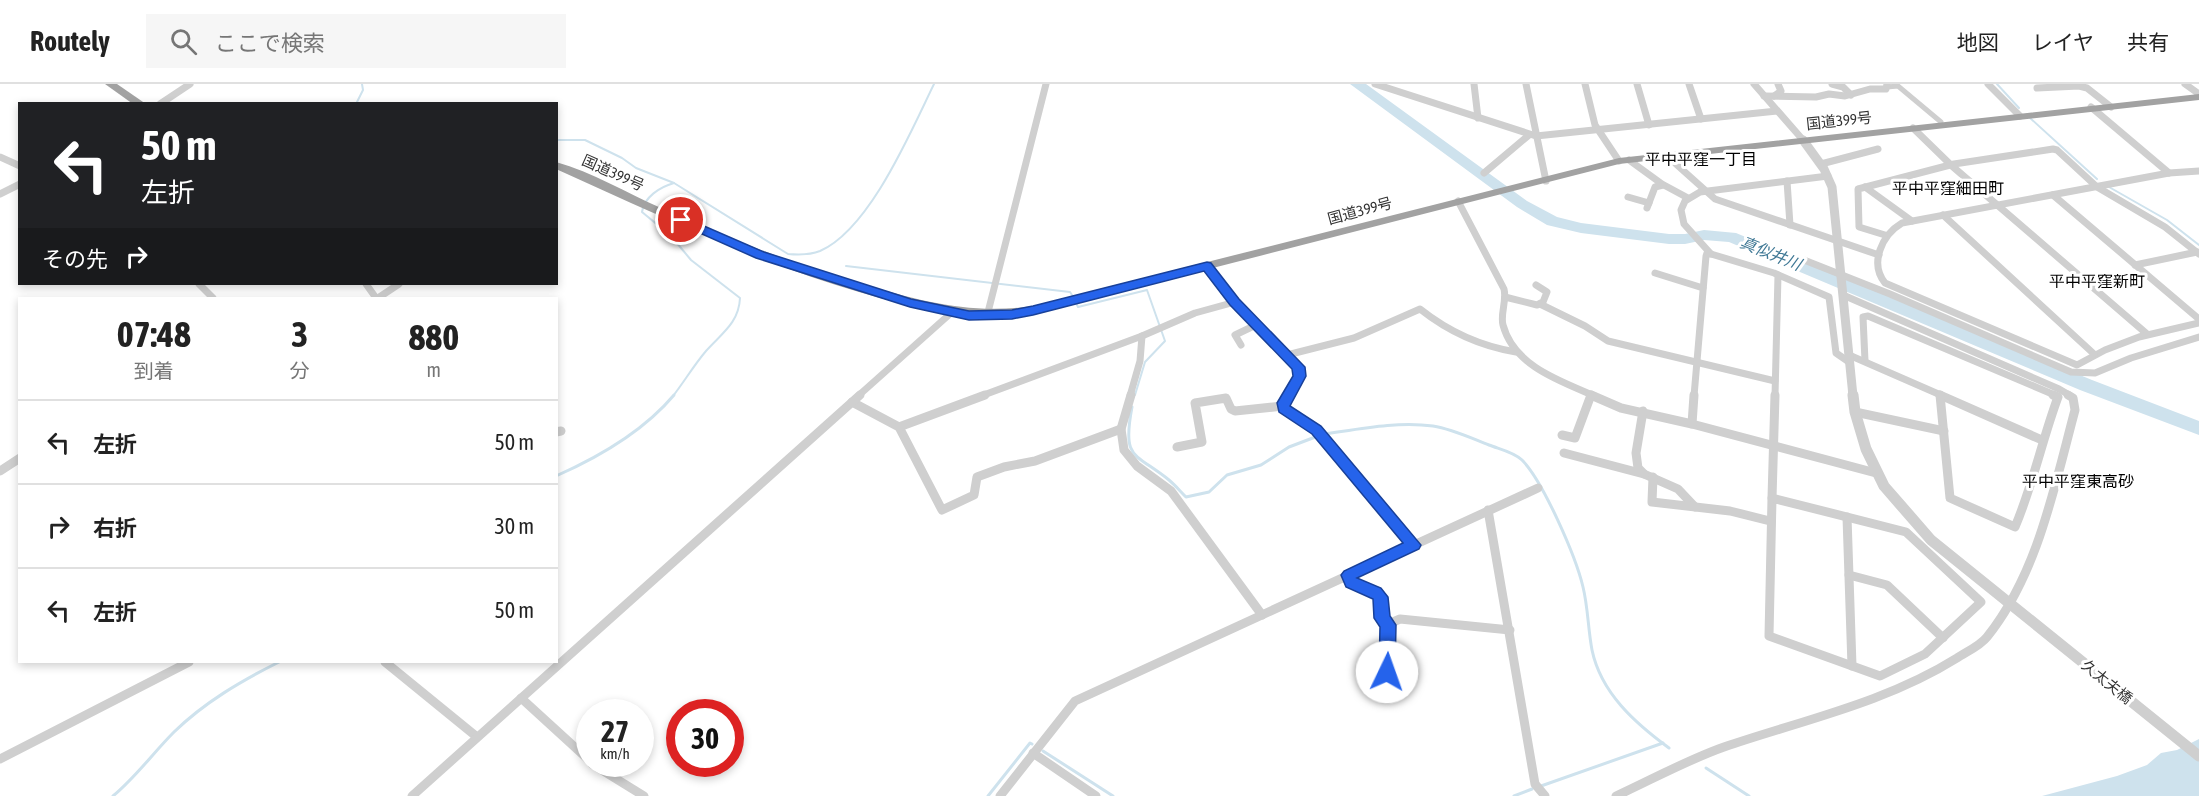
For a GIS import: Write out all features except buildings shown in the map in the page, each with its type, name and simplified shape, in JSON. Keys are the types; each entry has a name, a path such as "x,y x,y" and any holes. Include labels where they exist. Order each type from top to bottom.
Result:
{"highway":[{"path":"110,84 138,102"},
{"name":"国道399号","path":"558,166 760,255 824,277 951,313 987,316 1033,310 1624,160 2199,96"}],"street":[{"path":"163,102 190,84"},
{"path":"987,316 1046,84"},
{"path":"1375,84 1533,136 1777,111"},
{"path":"1474,84 1478,118"},
{"path":"1526,84 1533,136 1546,181"},
{"path":"1585,84 1597,130 1624,160 1688,198"},
{"path":"1636,84 1649,125"},
{"path":"1689,84 1701,119"},
{"path":"1754,84 1803,140"},
{"path":"1774,96 1781,92 1778,84"},
{"path":"1832,84 1843,87 1851,94"},
{"path":"1866,84 1872,89"},
{"path":"2185,84 2199,96"},
{"path":"1764,96 1816,97 1829,94 1851,94 1872,89 1883,90 1887,85 1898,86 1941,122"},
{"path":"1991,87 2001,86"},
{"path":"2037,88 2086,86 2111,107"},
{"path":"1991,87 2020,116"},
{"path":"2091,107 2169,173"},
{"path":"1913,128 1952,166 2147,334"},
{"path":"1484,173 1533,136"},
{"name":"久太夫橋","path":"1803,140 1828,176 1833,193 1856,412 1866,449 1876,473 1891,496 1931,540 2199,756"},
{"path":"1821,164 1878,148"},
{"path":"1885,236 1860,226 1858,189 2003,154 2057,150 2097,187 2165,226 2198,253"},
{"path":"1667,156 1715,199 1879,255"},
{"path":"0,157 18,165"},
{"path":"2197,173 2169,173 1912,221 1894,226 1885,236 1879,255 1880,275 1885,283 2077,365 2084,364 2094,354 2147,334 2199,321"},
{"path":"1828,176 1706,191 1688,198 1681,209 1680,216 1684,224 1701,240 1711,254 1778,275 1829,297 1836,353 1865,361 2042,440"},
{"path":"1787,181 1790,225"},
{"path":"0,194 18,185"},
{"path":"1628,197 1648,205 1655,187 1663,185"},
{"path":"1865,186 1912,221"},
{"path":"2053,195 2199,321"},
{"path":"1458,201 1500,281 1505,297 1502,324 1516,352"},
{"path":"1943,215 2094,354"},
{"path":"2135,265 2198,253"},
{"path":"1692,424 1703,288 1707,254 1711,254"},
{"path":"1804,260 2058,367 2078,373 2095,373 2141,354 2199,337"},
{"path":"1207,266 1235,302 1287,355 1300,372 1283,406"},
{"path":"1655,273 1703,288"},
{"path":"1771,498 1906,532 1981,602 1925,654 1880,676 1769,636 1770,521 1778,275"},
{"path":"200,285 212,297"},
{"path":"367,285 376,297"},
{"path":"379,297 397,285"},
{"path":"1536,285 1549,289 1540,304"},
{"path":"1616,796 1721,748 1873,700 1928,676 1984,640 2013,605 2047,513 2075,410 2073,398 2059,389 1843,295"},
{"path":"1505,297 1534,305 1540,304 1585,326 1608,341 1775,381"},
{"path":"899,427 1142,336 1202,310 1235,302"},
{"path":"1287,355 1354,338 1420,309 1457,334 1516,352 1538,369 1621,408 1643,411 1876,473"},
{"path":"412,796 951,313"},
{"path":"1865,361 1863,317 1868,315 2058,397 2042,440 2016,527 1950,498 1940,395"},
{"path":"1242,345 1235,335 1258,324"},
{"path":"1142,336 1140,361 1121,429 1122,443 1129,459 1140,470 1159,480 1171,491 1262,615"},
{"path":"1562,435 1575,438 1591,395"},
{"path":"1177,447 1202,442 1195,403 1226,398 1231,409 1235,411 1283,406"},
{"path":"852,402 899,427 942,510 974,495 974,484 977,477 1004,466 1035,461 1121,429"},
{"path":"1283,406 1289,414 1320,433 1414,545"},
{"path":"1643,411 1636,453 1638,468 1648,476 1652,502 1730,511 1770,521"},
{"path":"1856,412 1944,431"},
{"path":"1564,453 1668,483 1684,494 1695,507"},
{"path":"0,471 18,459"},
{"path":"1000,796 1075,701 1538,488"},
{"path":"1488,510 1535,784 1545,796"},
{"path":"1847,517 1852,666"},
{"path":"1349,575 1351,582 1376,592 1381,597 1382,618 1388,625 1387,672"},
{"path":"1849,575 1887,585 1943,638"},
{"path":"1388,625 1400,620 1510,630"},
{"path":"0,759 187,663"},
{"path":"386,663 477,737"},
{"path":"521,698 576,748"},
{"path":"1033,753 1096,796"},
{"path":"611,777 644,796"}],"water":[{"path":"2199,739 2199,796 2042,796 2117,776 2147,765 2161,753 2177,750"}],"waterway":[{"path":"357,102 363,90 362,84"},
{"path":"674,183 788,254 800,255 820,251 838,239 856,222 872,201 901,152 934,84"},
{"name":"真似井川","path":"1357,84 1522,204 1552,221 1581,228 1669,239 1685,239 1704,235 1731,237 2086,385 2199,428"},
{"path":"1997,84 2019,108"},
{"path":"2029,117 2097,179"},
{"path":"558,140 585,140 622,158 636,168 674,183"},
{"path":"673,396 702,356 733,321 740,298 691,260 671,236 642,212 646,202 654,193 674,183"},
{"path":"2109,187 2167,220 2199,245"},
{"path":"846,266 1070,292 1072,295"},
{"path":"1077,305 1078,307 1147,290 1165,341 1145,362 1135,395"},
{"path":"558,475 620,442 649,421 674,395"},
{"path":"1132,407 1129,437 1134,453 1169,480 1186,497 1209,492 1227,475 1261,465 1289,447 1318,436"},
{"path":"1324,434 1392,425 1433,426 1454,431 1506,451 1522,460 1549,502 1573,557 1585,595 1596,666 1621,706 1663,743"},
{"path":"113,796 174,732 198,711 237,685 277,663"},
{"path":"988,796 1030,743 1032,744"},
{"path":"1541,786 1663,743"},
{"path":"1663,743 1669,748"},
{"path":"1043,751 1113,796"},
{"path":"1706,768 1749,796"},
{"path":"1514,796 1532,789"}],"district":[{"name":"平中平窪一丁目","path":"1701,159"},
{"name":"平中平窪細田町","path":"1948,188"},
{"name":"平中平窪新町","path":"2097,281"},
{"name":"平中平窪東高砂","path":"2078,481"}],"route":[{"path":"681,220 760,255 813,274 910,303 969,315 987,316 1033,310 1207,266 1235,302 1298,367 1299,376 1284,403 1284,409 1317,430 1414,545 1349,575 1351,582 1355,585 1376,592 1381,597 1382,618 1388,625 1387,672"}]}
